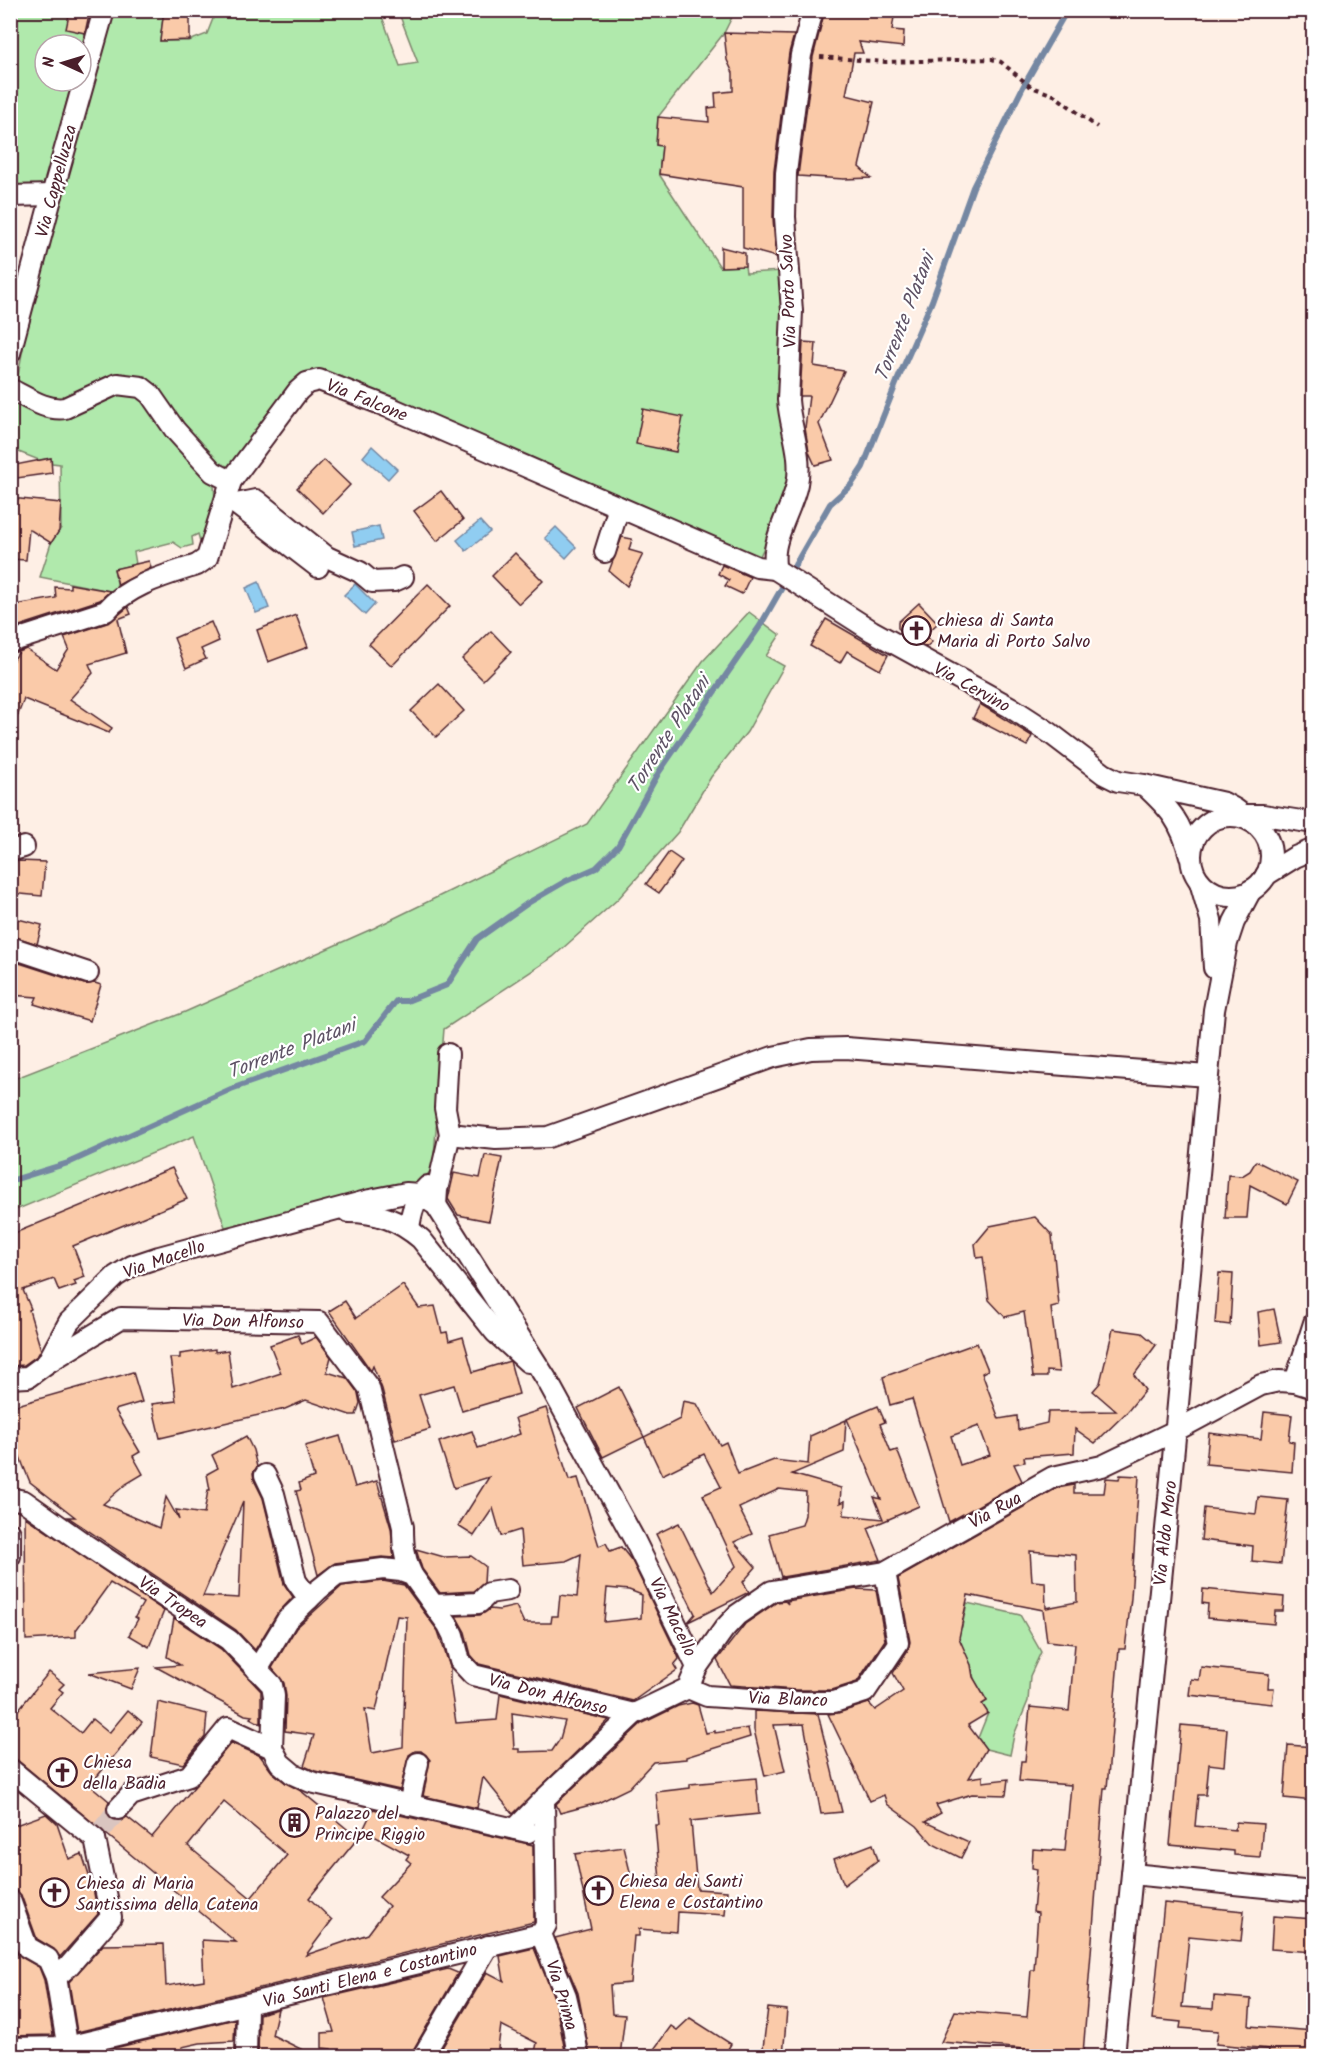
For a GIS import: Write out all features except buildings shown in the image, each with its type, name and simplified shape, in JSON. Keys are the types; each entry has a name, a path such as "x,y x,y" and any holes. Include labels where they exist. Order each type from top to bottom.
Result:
{"street":[{"name":"Via Cappelluzza","path":"10,353 104,10"},
{"name":"Via Porto Salvo","path":"775,569 775,549 797,485 799,469 798,448 788,400 792,311 785,217 786,173 801,55 813,10"},
{"path":"10,196 52,195"},
{"name":"Via Falcone","path":"14,641 106,611 114,601 129,592 197,565 207,558 231,481 298,391 307,383 319,380 391,408 757,567 775,569"},
{"path":"10,389 56,409 65,408 117,384 141,387 150,394 176,430 213,472 231,481"},
{"path":"318,567 236,504 256,500 327,557 360,572 372,582 394,581 403,577"},
{"path":"606,552 618,507"},
{"name":"Via Cervino","path":"775,569 872,631 1010,707 1050,733 1104,774 1118,781 1144,784 1213,800 1235,809 1243,817"},
{"path":"1144,784 1171,811 1185,836 1195,874 1206,900 1212,932 1214,1010"},
{"path":"1191,860 1193,842 1202,827 1217,818 1263,815 1314,823"},
{"path":"1243,817 1258,826 1269,844 1270,865 1266,875"},
{"path":"1214,1010 1227,943 1234,922 1251,890 1266,875 1295,857 1314,849"},
{"path":"1200,882 1224,895 1233,896 1251,890"},
{"path":"10,947 88,973"},
{"name":"Via Aldo Moro","path":"1114,2056 1214,1010"},
{"path":"450,1134 496,1139 548,1137 773,1057 811,1049 858,1049 1207,1076"},
{"path":"436,1205 437,1190 450,1134 445,1108 448,1054"},
{"path":"409,1229 410,1214 419,1194 431,1182 444,1162"},
{"path":"327,1212 406,1193 419,1194 436,1205 547,1380"},
{"path":"327,1212 367,1212 391,1218 409,1229 421,1239 495,1332 547,1380"},
{"name":"Via Macello","path":"47,1363 69,1322 116,1276 132,1266 327,1212"},
{"path":"470,1299 488,1287"},
{"name":"Via Don Alfonso","path":"47,1363 121,1318 320,1322 369,1388 403,1527 406,1564 448,1625 460,1661 473,1675 634,1714"},
{"path":"1304,1385 1314,1323"},
{"path":"10,1378 28,1377 47,1363"},
{"name":"Via Macello","path":"547,1380 634,1539 697,1667 688,1688"},
{"name":"Via Rua","path":"697,1667 737,1615 772,1591 885,1572 1053,1477 1102,1466 1175,1431 1261,1385 1279,1381 1304,1385"},
{"path":"266,1476 274,1494 296,1581 309,1599"},
{"name":"Via Tropea","path":"10,1498 24,1501 83,1543 230,1640 272,1685 274,1695 272,1749"},
{"path":"10,1533 10,1556"},
{"path":"257,1670 287,1620 337,1575 383,1569 401,1570 412,1575"},
{"name":"Via Blanco","path":"688,1688 707,1696 796,1702 834,1702 865,1692 898,1643 885,1572"},
{"path":"434,1605 478,1603 489,1593 508,1590"},
{"path":"515,1829 634,1714 688,1688"},
{"path":"118,1809 131,1795 189,1776 228,1728 272,1749 280,1763 311,1782 545,1836"},
{"path":"409,1805 418,1762"},
{"path":"10,1768 98,1835 111,1917 68,1967 56,1977"},
{"path":"541,1934 546,1925 544,1799"},
{"path":"1132,1874 1314,1892"},
{"path":"10,1900 27,1947 48,1959 56,1977 71,2054"},
{"name":"Via Santi Elena e Costantino","path":"10,2048 71,2054 247,2006 541,1934"},
{"name":"Via Prima","path":"541,1934 566,1996 578,2056"},
{"path":"423,2056 488,1946"},
{"path":"246,2056 247,2006"}],"path":[{"path":"801,55 886,62 992,59 1001,62 1031,87 1053,95 1097,127"}],"green space":[{"path":"10,11 90,11 85,33 33,33 33,93 69,93 44,189 11,190"},
{"path":"110,11 164,11 160,41 189,41 207,34 216,11 380,11 400,66 418,63 398,11 735,11 724,33 658,117 656,145 662,146 659,174 720,267 745,266 746,273 783,271 791,454 788,497 758,560 399,405 399,398 391,396 387,399 318,372 305,372 227,469 219,467 181,428 150,381 119,377 59,399 18,386 26,331 88,93 93,93 93,76"},
{"path":"114,392 131,393 142,399 214,485 215,500 203,552 198,534 192,537 193,545 182,548 173,542 134,552 136,564 114,569 117,583 115,592 40,577 51,543 61,528 60,464 52,463 51,458 39,460 11,449 11,398 53,419 64,417"},
{"path":"749,612 780,635 766,656 784,666 747,732 711,777 678,832 618,899 553,957 444,1029 433,1168 422,1181 225,1227 194,1136 11,1212 11,1080 185,1012 374,928 587,824 703,661"},
{"path":"967,1603 1020,1615 1041,1652 1030,1676 1028,1701 1014,1735 1010,1755 986,1749 978,1738 988,1713 982,1704 987,1701 974,1679 971,1665 951,1626 962,1627"}],"water":[{"path":"372,446 397,469 388,479 363,457"},
{"path":"480,521 490,532 466,551 457,540"},
{"path":"379,526 382,540 355,546 352,532"},
{"path":"556,527 576,547 566,558 545,538"},
{"path":"259,582 269,608 256,613 246,588"},
{"path":"355,584 375,604 365,615 344,595"}],"waterway":[{"name":"Torrente Platani","path":"10,1181 68,1163 231,1089 365,1041 396,1001 407,1001 447,985 477,939 528,903 566,881 596,868 618,846 659,772 760,626 830,504 851,485 863,467 932,301 973,187 1023,87 1067,10"}],"tunnel":[{"path":"102,1830 118,1809"}],"place":[{"name":"chiesa di Santa Maria di Porto Salvo","path":"916,630"},
{"name":"Chiesa della Badia","path":"62,1772"},
{"name":"Palazzo del Principe Riggio","path":"294,1823"},
{"name":"Chiesa dei Santi Elena e Costantino","path":"598,1891"},
{"name":"Chiesa di Maria Santissima della Catena","path":"55,1893"}]}
